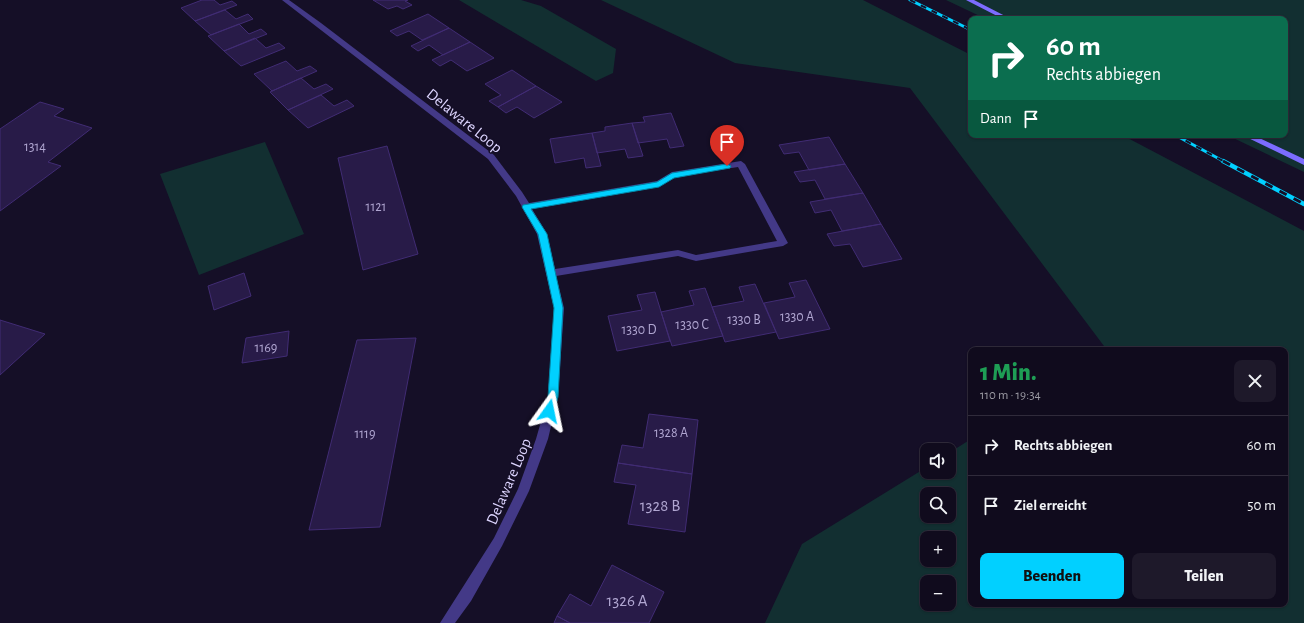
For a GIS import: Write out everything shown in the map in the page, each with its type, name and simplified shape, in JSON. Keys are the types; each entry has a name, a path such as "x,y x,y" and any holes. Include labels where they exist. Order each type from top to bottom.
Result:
{"street":[{"name":"Delaware Loop","path":"285,0 319,24 491,157 519,194 542,234 559,308 553,397 542,439 523,491 498,542 466,596 447,623"},
{"path":"969,0 1002,16"},
{"path":"1252,138 1304,162"},
{"path":"526,207 659,184 672,175 741,164 783,243 696,258 678,254 551,273"}],"green space":[{"path":"459,0 521,0 541,6 616,49 613,73 596,81"},
{"path":"601,0 863,0 968,53 968,138 1128,138 1304,231 1304,623 765,623 802,544 920,471 920,479 956,479 956,449 968,441 968,607 1288,607 1288,347 1105,347 910,88 735,63"},
{"path":"946,0 1304,0 1304,172 1233,138 1288,138 1288,16 980,16"},
{"path":"265,142 304,234 199,275 160,174"}],"building":[{"path":"202,0 214,0 220,5 232,1 237,5 195,21 181,8"},
{"path":"373,0 408,0 405,1 412,5 403,9 397,6 388,9"},
{"path":"225,10 236,19 248,14 253,19 211,35 195,21"},
{"path":"428,14 449,28 422,40 409,31 397,36 390,31"},
{"path":"239,24 249,34 261,29 267,34 224,51 208,36"},
{"path":"449,28 470,42 443,55 429,45 418,51 411,46"},
{"path":"255,38 266,48 279,43 285,48 241,66 224,51"},
{"path":"470,42 494,58 467,71 451,60 440,66 432,60"},
{"path":"286,61 297,71 310,66 317,71 272,91 254,74"},
{"path":"512,70 536,86 498,107 489,101 501,95 485,84"},
{"path":"301,78 314,89 326,84 333,89 288,110 270,92"},
{"path":"536,86 562,102 534,118 517,107 506,113 498,107"},
{"path":"321,95 334,106 347,100 354,106 308,128 288,110"},
{"path":"40,102 64,109 54,116 92,128 48,162 61,166 0,211 0,129"},
{"path":"671,113 684,146 670,148 667,139 638,143 632,123 645,122 643,117"},
{"path":"632,123 643,156 628,158 625,149 597,153 592,133 605,131 605,127"},
{"path":"592,133 601,166 586,168 584,158 555,163 550,139"},
{"path":"829,137 845,164 809,170 799,152 784,154 779,145"},
{"path":"387,146 418,254 363,270 338,158"},
{"path":"845,164 863,193 825,199 815,180 800,182 794,172"},
{"path":"863,193 881,224 842,231 831,210 815,213 810,202"},
{"path":"881,224 902,259 863,267 850,244 834,246 827,234"},
{"path":"244,273 251,296 214,310 208,286"},
{"path":"806,280 830,329 779,339 764,303 795,297 789,283"},
{"path":"755,284 776,332 725,342 712,307 744,301 739,287"},
{"path":"705,288 723,336 672,346 661,312 694,305 689,291"},
{"path":"655,292 670,341 617,351 608,316 642,310 637,295"},
{"path":"0,320 45,334 0,375"},
{"path":"289,331 287,356 242,363 246,338"},
{"path":"416,338 380,527 309,530 357,340"},
{"path":"649,414 698,420 692,474 618,463 622,445 643,448"},
{"path":"618,463 692,474 685,532 628,524 636,485 614,482"},
{"path":"612,565 664,592 649,623 570,623 557,616 570,594 591,606"},
{"path":"557,616 570,623 554,623"}],"railway":[{"path":"910,0 968,29"},
{"path":"1181,138 1225,162"},
{"path":"1223,161 1304,204"}],"route":[{"path":"549,411 553,397 559,308 542,234 526,207 659,184 672,175 727,166"}]}
